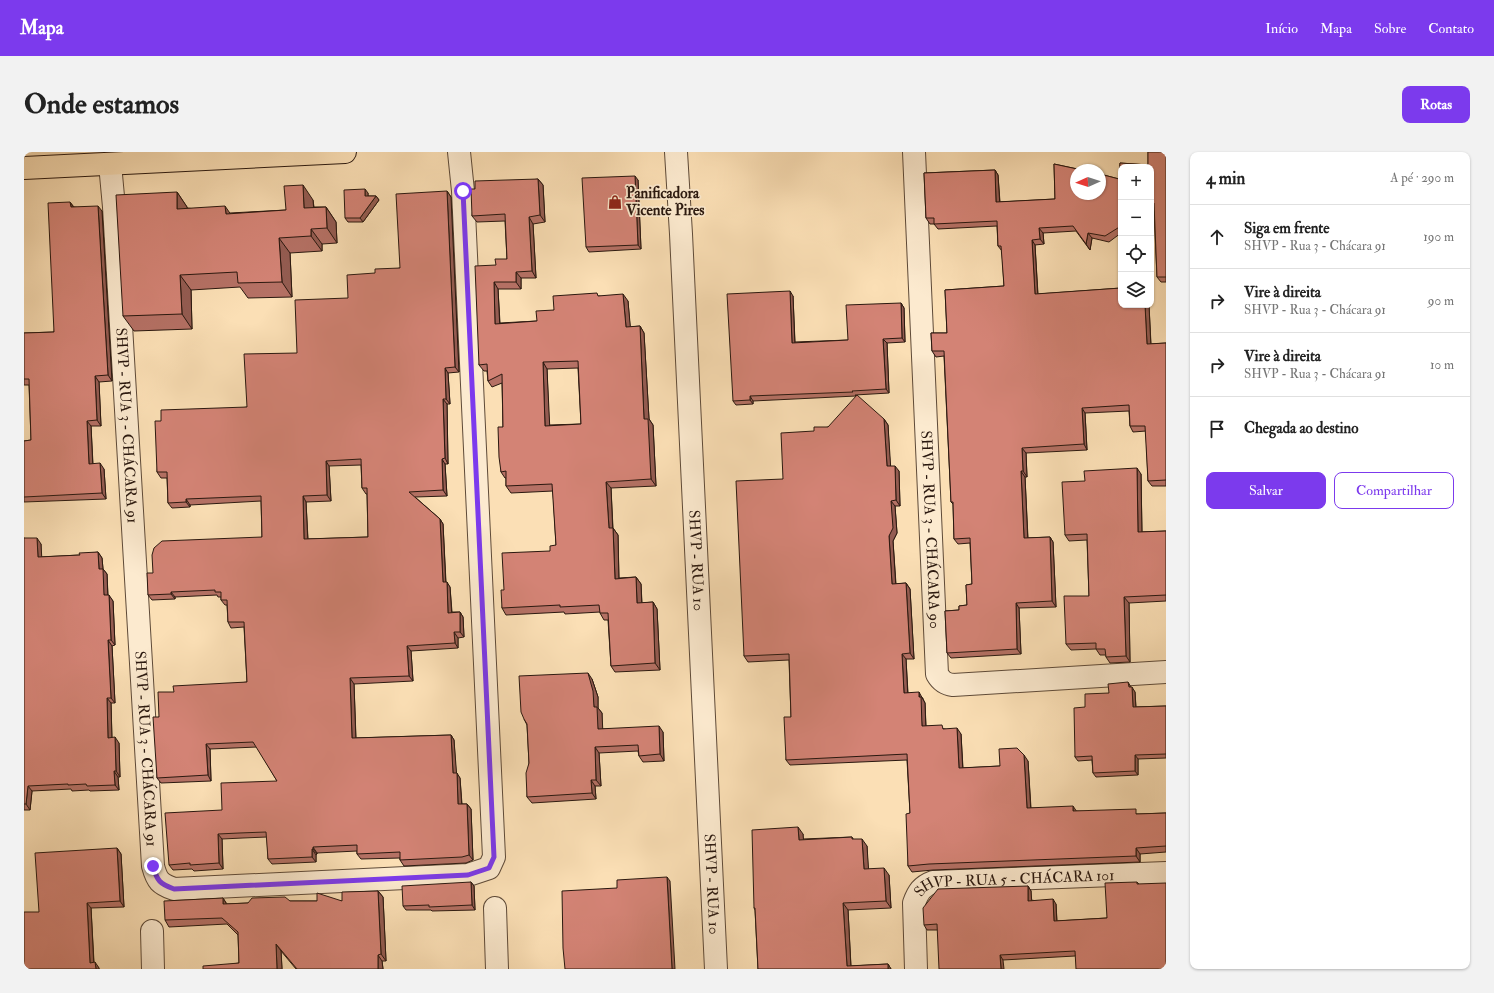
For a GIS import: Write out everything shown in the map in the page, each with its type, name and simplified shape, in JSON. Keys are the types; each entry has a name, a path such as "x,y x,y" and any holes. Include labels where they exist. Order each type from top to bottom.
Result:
{"main road":[{"path":"24,168 345,152"}],"street":[{"name":"SHVP - RUA 3 - CHÁCARA 91","path":"110,164 115,214 153,866 156,878 164,885 174,889 468,875 489,868 494,857 463,191 459,152"},
{"name":"SHVP - RUA 10","path":"676,152 682,250 716,969"},
{"name":"SHVP - RUA 3 - CHÁCARA 90","path":"914,152 937,674 946,684 953,686 1166,672"},
{"name":"SHVP - RUA 5 - CHÁCARA 101","path":"916,969 914,903 917,893 926,884 933,882 1166,873"},
{"path":"494,908 497,969"},
{"path":"152,931 153,969"}],"building":[{"path":"1148,152 1166,152 1166,277 1157,277 1154,164 1148,164"},
{"path":"1054,164 1070,167 1070,200 1106,200 1106,176 1118,179 1118,228 1105,236 1088,233 1086,244 1073,226 1039,228 1040,239 1032,240 1035,294 1118,288 1118,308 1145,308 1147,344 1166,343 1166,480 1148,481 1145,426 1130,426 1129,405 1082,408 1084,444 1022,448 1023,471 1021,471 1024,538 1050,537 1052,601 1016,603 1017,649 947,653 945,611 959,610 959,606 967,605 966,585 972,584 970,538 954,539 944,351 932,351 931,333 947,333 945,290 1004,286 1001,246 998,246 997,221 934,224 934,218 926,218 924,173 995,170 996,202 1055,199"},
{"path":"635,176 638,245 586,247 582,178"},
{"path":"538,179 540,215 529,217 532,271 516,272 516,282 494,282 495,324 537,321 536,311 554,310 553,296 597,293 598,296 623,294 626,327 640,326 644,419 648,419 651,479 606,482 609,528 613,528 615,579 636,577 637,603 653,602 655,663 611,666 608,613 600,613 599,605 560,607 560,605 502,608 501,590 504,590 502,553 550,551 550,546 556,545 552,484 506,486 506,471 501,472 498,427 503,427 502,374 488,381 487,364 479,365 475,266 496,265 495,259 507,259 505,214 472,216 471,189 475,189 475,181","holes":["578,361 581,424 545,426 543,362"]},
{"path":"303,185 304,208 326,207 327,228 311,229 311,236 279,238 282,282 238,283 237,272 180,275 182,314 123,316 116,195 177,192 177,209 225,206 226,214 286,210 284,186"},
{"path":"365,189 365,196 376,196 360,218 345,218 344,190"},
{"path":"447,191 455,367 445,368 446,399 443,399 445,458 442,459 443,490 409,492 440,519 443,582 447,582 448,613 460,612 460,632 454,632 455,643 407,646 409,676 350,678 352,738 451,735 453,773 457,773 458,804 467,804 469,855 462,857 400,860 400,852 357,854 357,845 313,847 312,857 268,859 266,832 218,834 219,863 169,865 165,813 222,810 221,783 277,781 253,742 206,744 208,775 157,778 153,717 159,717 158,692 174,692 173,686 247,682 244,622 228,622 227,600 221,600 221,592 215,592 215,590 171,592 171,594 148,595 147,573 153,573 152,555 154,548 162,541 262,537 261,496 186,499 186,502 168,503 167,472 157,472 155,421 161,421 161,410 247,407 244,354 297,353 295,300 348,298 347,275 375,273 375,269 400,268 396,194","holes":["361,459 362,488 367,488 368,537 304,539 303,496 327,495 326,461"]},
{"path":"70,202 71,207 98,206 108,375 95,376 97,420 87,421 89,464 100,463 102,493 24,497 24,441 31,440 29,379 24,379 24,333 54,332 48,203"},
{"path":"790,291 792,343 848,340 846,305 901,303 902,338 883,339 886,389 852,391 853,392 750,396 750,400 733,401 727,294"},
{"path":"857,395 884,419 887,466 895,466 896,500 891,501 893,528 889,536 892,584 906,583 910,653 902,654 904,693 919,692 919,697 921,697 922,726 942,725 943,729 957,728 959,768 1000,766 999,749 1017,748 1024,755 1027,808 1073,806 1073,811 1136,809 1136,814 1166,813 1166,846 1136,848 1136,856 908,866 906,814 910,813 907,754 786,760 784,717 791,717 789,654 744,656 736,481 783,479 781,433 814,431 814,427 828,427"},
{"path":"1137,468 1138,532 1166,531 1166,595 1124,597 1126,656 1106,657 1105,649 1096,649 1096,643 1066,644 1064,596 1089,596 1087,534 1065,535 1062,482 1085,481 1084,471"},
{"path":"24,538 37,538 38,557 80,555 79,553 98,552 99,569 103,569 104,595 109,595 111,640 108,640 111,698 107,698 108,738 115,737 116,771 114,771 115,785 87,786 86,784 68,784 28,786 26,804 24,804"},
{"path":"588,673 593,691 594,707 597,707 598,729 659,726 660,754 639,756 638,745 595,747 596,780 591,780 592,793 527,797 526,773 529,763 527,724 521,712 519,676"},
{"path":"1128,682 1129,687 1132,687 1133,707 1166,706 1166,754 1135,755 1135,771 1093,773 1092,756 1075,757 1074,708 1085,707 1085,694 1109,693 1108,684"},
{"path":"798,827 799,840 852,837 852,839 862,839 864,869 884,868 886,901 843,903 847,966 888,964 888,969 758,969 754,908 752,830"},
{"path":"117,848 120,901 87,903 90,963 95,962 96,969 24,969 24,912 39,912 35,853"},
{"path":"667,877 672,969 565,969 562,891 617,888 617,880"},
{"path":"471,882 472,905 429,907 429,905 403,906 402,886"},
{"path":"1137,882 1137,884 1166,883 1166,969 1076,969 1075,951 1000,955 1001,969 939,969 937,924 924,925 923,908 938,889 1028,886 1028,901 1053,899 1054,921 1107,918 1105,883"},
{"path":"378,891 381,954 378,955 378,969 297,969 276,944 277,969 203,969 203,966 239,963 238,932 222,918 165,920 164,901 223,898 223,904 248,903 252,898 285,897 290,901 317,901 317,893 342,901 342,892"}],"place":[{"name":"Panificadora Vicente Pires","path":"615,202"}],"route":[{"path":"153,866 156,878 164,885 174,889 468,875 489,868 494,857 463,191"}]}
